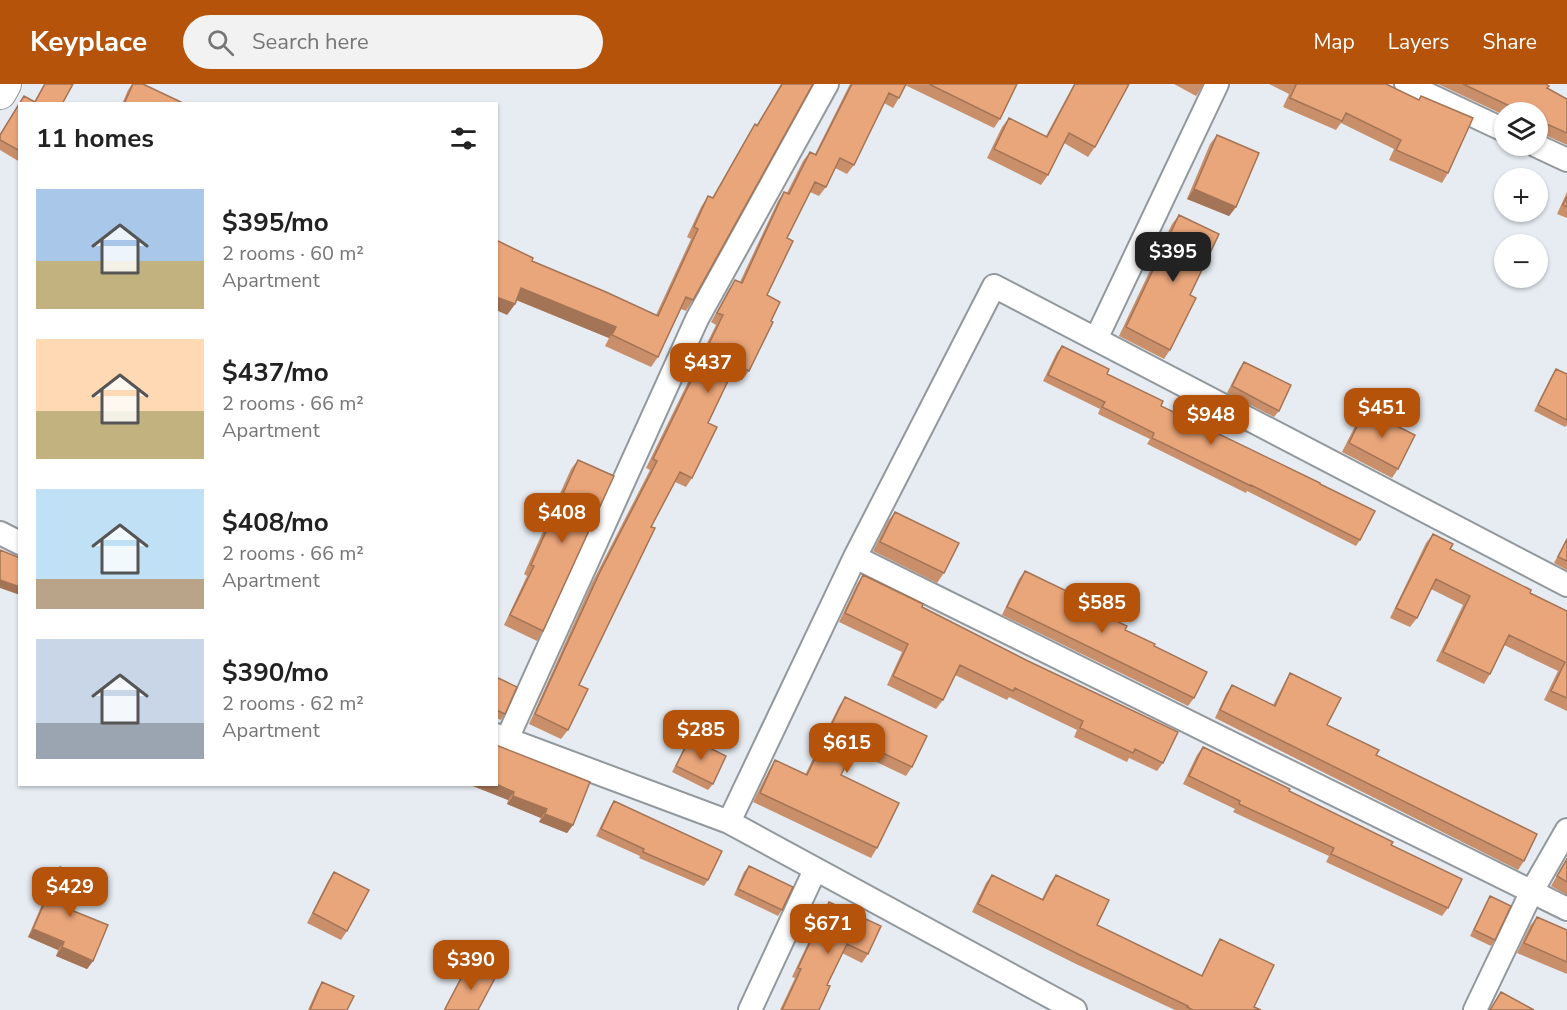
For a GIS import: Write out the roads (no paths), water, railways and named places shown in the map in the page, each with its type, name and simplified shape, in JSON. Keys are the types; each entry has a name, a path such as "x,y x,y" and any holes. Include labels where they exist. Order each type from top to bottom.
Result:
{"street":[{"path":"0,93 5,84"},
{"path":"827,84 697,319 502,737 729,822 1075,1010"},
{"path":"1096,339 1217,84"},
{"path":"1406,84 1494,125"},
{"path":"1548,151 1567,160"},
{"path":"729,822 855,557 994,286 1567,585"},
{"path":"0,532 18,542"},
{"path":"855,557 1567,909"},
{"path":"1475,1010 1532,891 1567,830"},
{"path":"750,1010 815,870"}]}
